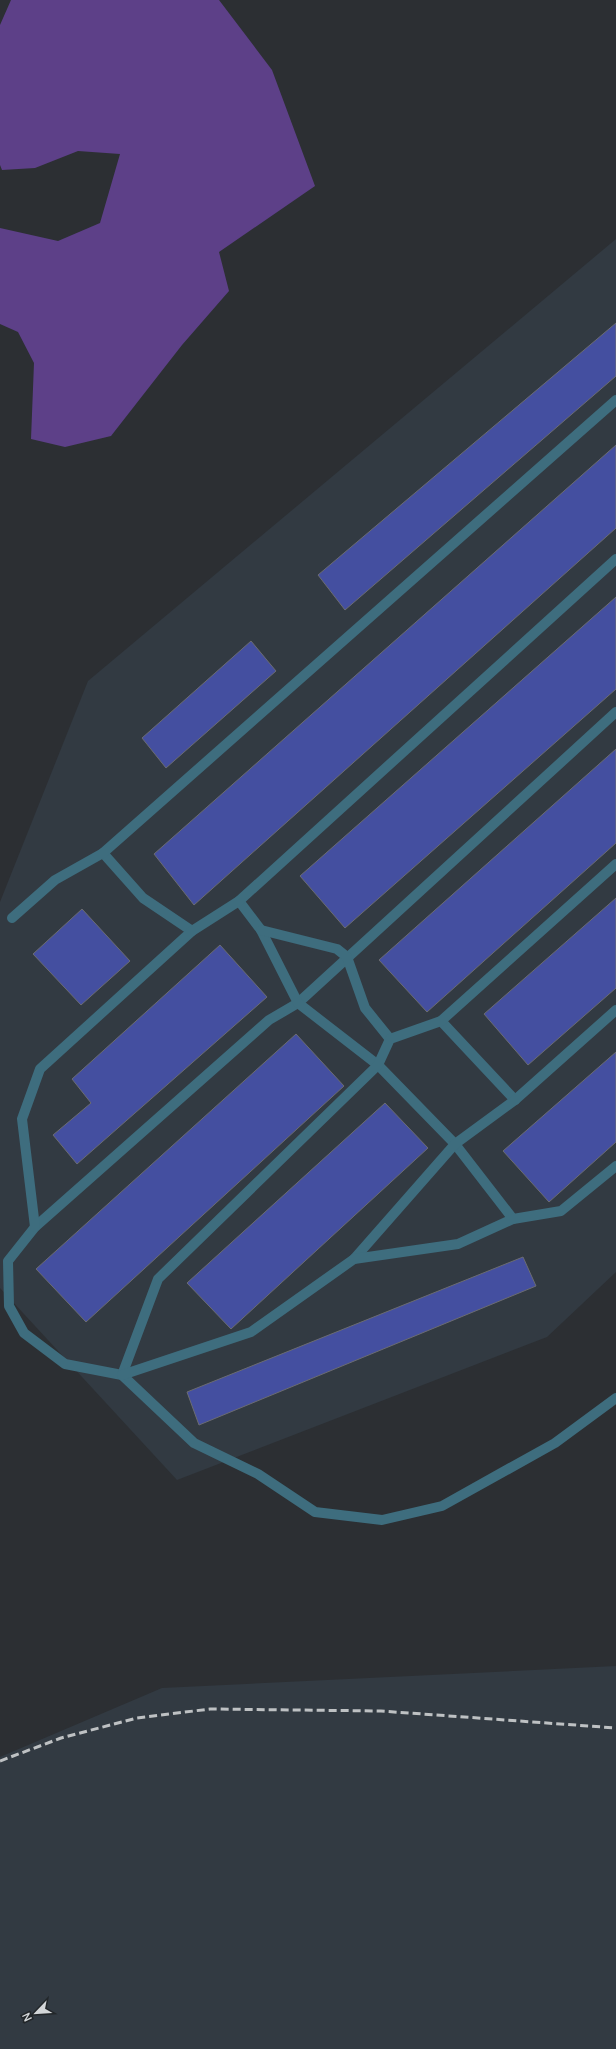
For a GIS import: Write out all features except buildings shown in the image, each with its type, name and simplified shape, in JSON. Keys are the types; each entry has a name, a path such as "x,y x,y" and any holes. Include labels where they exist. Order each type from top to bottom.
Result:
{"lane":[{"path":"12,918 55,880 103,853 616,400"},
{"path":"35,1227 22,1118 40,1070 192,931 239,900 616,560"},
{"path":"616,712 298,1003 269,1020 35,1227 8,1261 9,1306 24,1333 65,1364 122,1375 251,1332 354,1258 455,1144 515,1100 616,1010"},
{"path":"103,853 143,898 192,931"},
{"path":"122,1375 158,1279 378,1065 390,1039 441,1022 616,864"},
{"path":"239,900 261,930 298,1003 378,1065 455,1144 513,1219"},
{"path":"261,930 337,950 347,957 365,1008 390,1039"},
{"path":"441,1022 515,1100"},
{"path":"354,1258 458,1244 513,1219 561,1211 616,1166"},
{"path":"122,1375 194,1443 258,1474 315,1512 382,1520 442,1506 555,1443 616,1398"}],"shaded area":[{"path":"11,0 219,0 272,70 315,186 219,252 229,291 182,345 111,436 65,447 31,439 34,363 18,332 0,324 0,228 58,241 100,223 120,154 78,151 35,168 2,170 0,165 0,25"},
{"path":"616,239 616,1272 547,1337 177,1480 0,1288 0,902 88,681"},
{"path":"616,1666 616,2049 0,2049 0,1757 162,1688"}],"railway":[{"path":"0,1761 61,1738 137,1718 210,1709 381,1711 616,1728"}]}
